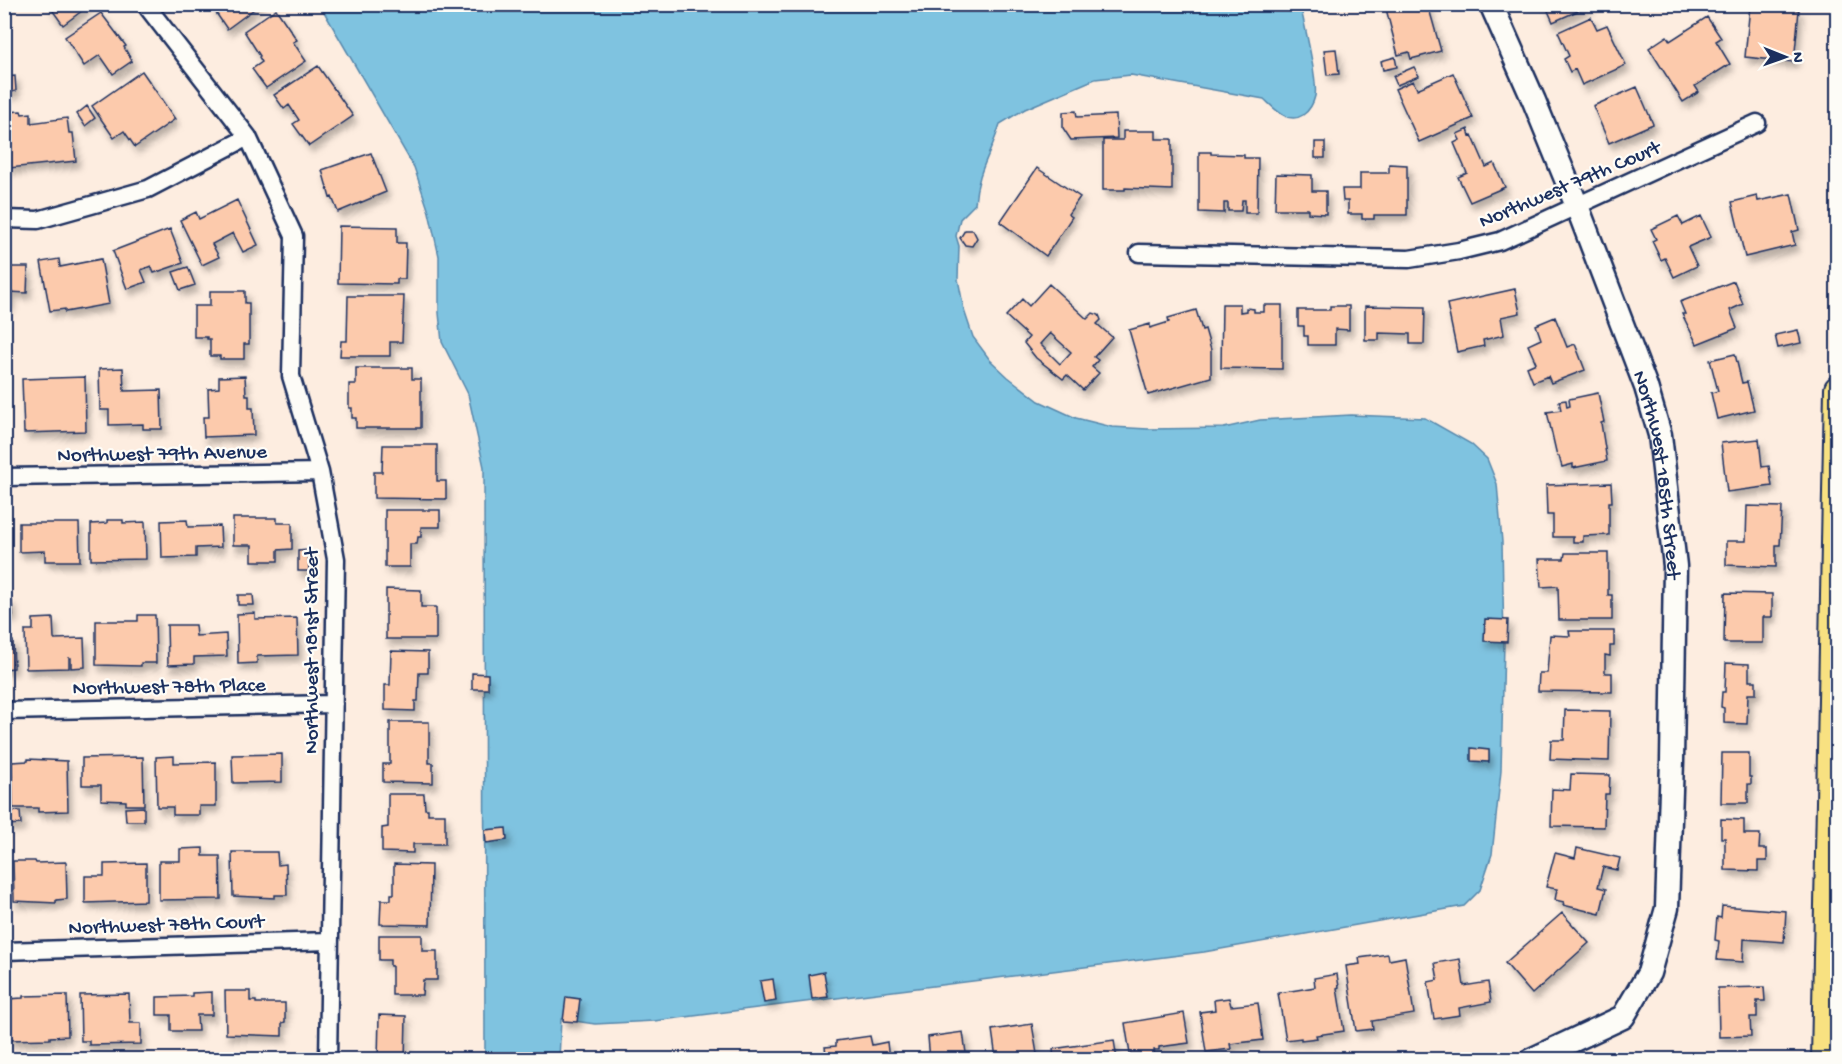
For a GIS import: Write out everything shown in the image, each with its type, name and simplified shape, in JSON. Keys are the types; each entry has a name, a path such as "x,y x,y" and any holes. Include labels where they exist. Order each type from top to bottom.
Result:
{"main road":[{"path":"1825,1059 1838,389"}],"street":[{"name":"Northwest 181st Street","path":"145,4 248,137 294,236 291,376 320,472 336,559 328,1059"},
{"name":"Northwest 185th Street","path":"1491,4 1577,206 1647,387 1660,435 1675,566 1667,908 1649,973 1623,1017 1531,1059"},
{"name":"Northwest 79th Court","path":"1139,253 1409,259 1459,251 1500,241 1757,123"},
{"path":"4,219 38,220 148,189 248,137"},
{"name":"Northwest 79th Avenue","path":"4,477 320,472"},
{"name":"Northwest 78th Place","path":"4,711 334,704"},
{"name":"Northwest 78th Court","path":"4,951 329,941"}],"water":[{"path":"320,5 1300,5 1310,52 1315,96 1311,107 1297,118 1287,117 1264,99 1131,75 1095,79 1025,109 1000,124 981,172 975,204 960,219 956,236 959,246 958,279 964,310 973,337 990,360 1039,401 1076,418 1112,427 1148,429 1224,428 1260,420 1351,415 1425,418 1471,444 1487,459 1497,484 1502,542 1504,643 1501,771 1492,854 1480,890 1464,906 1204,952 654,1021 595,1024 561,1019 559,1059 485,1059 484,467 468,394 442,342 439,313 439,256 429,212 414,167"}],"building":[{"path":"48,4 91,4 63,25"},
{"path":"215,4 261,4 227,29 212,7"},
{"path":"1422,4 1423,7 1428,5 1441,51 1411,59 1409,52 1398,55 1385,5"},
{"path":"1545,4 1593,4 1553,22"},
{"path":"1750,6 1799,10 1794,62 1745,57"},
{"path":"276,9 297,40 293,42 306,61 266,88 252,69 262,62 244,31"},
{"path":"101,13 126,46 124,47 132,61 113,74 100,55 84,66 65,37"},
{"path":"1591,17 1597,29 1607,25 1626,65 1582,85 1575,69 1570,72 1564,59 1569,56 1558,32"},
{"path":"1707,17 1721,38 1716,41 1730,64 1695,86 1699,92 1683,102 1649,48 1667,36 1670,41"},
{"path":"1336,49 1339,74 1327,75 1324,50"},
{"path":"1395,57 1397,67 1383,70 1381,61"},
{"path":"318,66 353,116 309,146 293,124 299,120 289,105 284,109 274,95"},
{"path":"1414,67 1419,76 1397,85 1393,76"},
{"path":"142,71 175,119 135,147 124,131 114,138 92,106"},
{"path":"1453,73 1473,118 1419,142 1395,89 1413,81 1417,89"},
{"path":"15,76 16,91 7,93 5,77"},
{"path":"1637,87 1653,124 1609,143 1593,106"},
{"path":"87,106 95,118 85,126 77,114"},
{"path":"21,111 22,114 31,113 31,123 67,118 69,133 73,133 76,161 9,168 4,134 4,131 9,130 7,112"},
{"path":"1076,111 1077,117 1116,115 1117,138 1071,140 1063,128 1063,112"},
{"path":"1468,129 1486,167 1494,163 1505,187 1470,202 1458,177 1467,173 1454,143 1460,140 1457,134"},
{"path":"1123,131 1156,131 1156,139 1172,139 1172,190 1125,188 1125,190 1103,190 1103,140 1123,140"},
{"path":"1315,142 1325,142 1325,158 1315,158"},
{"path":"1199,152 1258,158 1257,213 1245,213 1245,200 1242,200 1241,211 1228,211 1228,203 1224,203 1224,213 1199,212"},
{"path":"371,153 386,192 338,212 332,197 330,198 322,170"},
{"path":"1389,164 1407,165 1407,215 1374,215 1374,219 1362,219 1362,214 1348,214 1348,201 1343,201 1342,189 1360,189 1360,173 1389,173"},
{"path":"1037,168 1080,197 1068,214 1072,217 1046,256 1000,222"},
{"path":"1276,174 1312,175 1312,191 1326,191 1326,214 1308,213 1308,209 1275,209"},
{"path":"1791,194 1799,230 1792,232 1795,245 1745,257 1732,202 1757,196 1758,201"},
{"path":"237,200 258,245 243,252 233,233 212,244 219,257 202,265 180,220 196,212 199,219"},
{"path":"1678,216 1683,225 1701,216 1711,237 1688,247 1697,266 1674,277 1665,258 1661,260 1652,241 1656,239 1651,229"},
{"path":"339,226 397,227 397,243 406,243 405,279 397,279 397,284 338,283"},
{"path":"170,229 183,263 154,273 151,266 141,270 146,282 127,289 113,251"},
{"path":"965,230 973,230 977,238 972,246 965,245 960,238"},
{"path":"59,259 60,267 101,259 109,304 65,312 65,309 50,311 41,262"},
{"path":"4,267 28,267 27,293 10,292 10,305 4,305"},
{"path":"188,267 195,285 180,290 173,272"},
{"path":"1734,281 1743,304 1730,310 1737,328 1697,344 1682,314 1685,314 1680,302"},
{"path":"1049,284 1087,319 1093,313 1099,315 1101,320 1097,324 1112,337 1094,357 1098,360 1092,367 1099,373 1083,390 1067,375 1063,379 1036,358 1024,343 1029,337 1006,316 1022,299 1029,306","holes":["1050,333 1071,352 1060,364 1040,344"]},
{"path":"1515,289 1520,313 1501,317 1504,335 1483,340 1484,346 1457,352 1447,304"},
{"path":"210,291 245,291 245,303 249,303 249,344 244,344 244,359 220,359 220,356 210,356 210,339 194,337 194,306 210,306"},
{"path":"348,296 404,296 402,342 390,342 390,356 340,356 341,341 347,341"},
{"path":"1222,304 1240,304 1240,312 1246,311 1246,308 1254,309 1254,312 1264,312 1264,305 1282,305 1282,369 1221,368"},
{"path":"1330,306 1349,306 1349,330 1335,329 1335,345 1308,345 1308,336 1304,336 1304,326 1298,326 1298,310 1330,310"},
{"path":"1365,306 1425,307 1424,344 1410,344 1410,334 1379,333 1379,340 1365,340"},
{"path":"1196,310 1211,350 1211,377 1148,395 1129,330 1150,324 1150,328 1169,322 1168,318"},
{"path":"1555,317 1567,347 1575,344 1585,370 1551,383 1548,376 1533,382 1527,367 1536,363 1528,345 1541,339 1536,325"},
{"path":"1798,330 1801,343 1778,348 1775,335"},
{"path":"1735,354 1742,383 1747,382 1754,410 1717,419 1711,393 1718,391 1710,360"},
{"path":"123,368 124,391 161,390 162,429 143,429 143,424 109,425 109,410 100,410 99,369"},
{"path":"356,368 412,368 412,379 421,379 421,428 356,428 356,418 352,418 352,408 349,408 349,384 356,384"},
{"path":"245,376 249,408 253,408 254,435 204,437 203,417 209,417 208,389 219,388 219,377"},
{"path":"85,377 86,431 24,433 22,379"},
{"path":"1598,393 1604,422 1601,423 1607,461 1573,468 1573,464 1562,467 1559,456 1557,456 1547,412 1561,410 1559,401 1566,400 1567,407 1570,406 1569,399"},
{"path":"1759,439 1762,467 1769,466 1772,486 1727,492 1721,443"},
{"path":"383,445 437,445 437,481 446,481 446,499 374,498 374,472 382,472"},
{"path":"1611,483 1609,535 1583,536 1583,542 1573,542 1573,537 1553,537 1553,515 1547,515 1546,485"},
{"path":"1747,506 1782,507 1780,545 1776,545 1776,567 1726,565 1726,541 1746,541"},
{"path":"385,510 440,510 440,527 421,527 421,537 418,537 417,544 410,544 410,567 385,567"},
{"path":"233,518 277,518 277,523 292,523 292,549 278,550 278,561 252,561 252,545 233,545"},
{"path":"107,520 123,520 123,523 145,522 146,559 91,560 91,524 107,523"},
{"path":"187,520 188,527 220,526 221,547 196,548 196,557 162,558 161,521"},
{"path":"19,523 79,523 80,561 45,561 45,551 19,552"},
{"path":"308,550 309,571 298,571 298,551"},
{"path":"1565,553 1608,553 1608,595 1612,595 1612,620 1559,620 1558,586 1541,587 1539,559 1564,559"},
{"path":"386,589 421,590 421,607 436,607 436,639 386,639"},
{"path":"1725,593 1772,594 1772,617 1763,617 1763,643 1724,643"},
{"path":"238,595 253,595 254,605 238,605"},
{"path":"4,601 12,601 13,616 4,616"},
{"path":"255,613 255,619 297,618 298,655 257,656 257,663 238,664 237,614"},
{"path":"138,615 155,615 156,663 141,663 141,666 96,665 96,621 138,621"},
{"path":"53,618 54,639 84,638 85,667 71,668 71,658 69,658 69,668 26,669 25,630 33,630 33,619"},
{"path":"1485,619 1508,620 1507,642 1484,641"},
{"path":"167,625 195,625 196,636 226,634 227,656 194,657 194,664 168,665"},
{"path":"1569,631 1614,631 1614,646 1610,646 1610,656 1605,655 1605,673 1612,673 1612,692 1538,691 1539,673 1547,673 1550,635 1570,636"},
{"path":"13,641 14,668 4,669 4,642"},
{"path":"391,651 428,652 428,673 419,673 418,701 415,701 415,711 385,710 385,685 390,685"},
{"path":"1726,663 1749,664 1749,681 1756,681 1756,694 1748,694 1747,724 1724,723 1724,708 1721,707 1722,692 1725,692"},
{"path":"472,673 488,674 488,689 472,689"},
{"path":"1565,710 1610,711 1609,761 1550,759 1551,740 1564,740"},
{"path":"390,722 429,722 429,763 433,763 433,783 383,782 383,764 390,764"},
{"path":"1471,748 1489,750 1489,762 1471,761"},
{"path":"1722,753 1749,753 1751,784 1748,784 1748,803 1721,803"},
{"path":"282,754 282,782 233,783 232,755"},
{"path":"174,756 174,763 216,762 216,806 199,806 199,815 173,815 173,807 157,807 156,757"},
{"path":"143,757 144,805 126,805 126,801 101,800 101,785 82,785 82,758"},
{"path":"28,759 67,761 68,811 38,812 38,808 13,808 12,762 28,761"},
{"path":"1571,774 1610,775 1609,794 1605,794 1604,827 1551,826 1552,789 1570,790"},
{"path":"388,794 424,794 425,809 428,809 428,814 445,814 445,844 413,844 413,853 382,852 382,828 388,827"},
{"path":"144,807 144,821 126,821 125,808"},
{"path":"20,811 21,824 7,825 7,812"},
{"path":"1721,819 1744,820 1744,834 1760,834 1759,849 1767,849 1767,861 1758,861 1758,871 1725,870 1725,838 1721,838"},
{"path":"506,828 507,840 486,843 485,830"},
{"path":"203,848 203,856 220,856 221,899 159,900 159,861 180,861 180,849"},
{"path":"1577,848 1620,858 1617,870 1603,867 1598,887 1606,889 1600,914 1563,905 1564,902 1555,900 1557,889 1546,887 1555,853 1575,858"},
{"path":"232,852 277,852 278,865 286,864 287,895 275,895 275,898 233,896"},
{"path":"13,861 66,862 67,899 56,900 56,903 14,901"},
{"path":"146,863 146,901 85,903 85,876 104,876 104,864"},
{"path":"394,864 431,865 430,925 380,924 381,900 391,900 391,894 394,894"},
{"path":"1722,906 1786,911 1784,942 1744,939 1743,962 1717,960 1719,941 1715,940 1717,917 1721,918"},
{"path":"1562,913 1589,943 1532,994 1505,963"},
{"path":"379,935 422,935 422,951 437,951 437,980 423,980 422,995 392,995 392,966 390,966 390,960 379,960"},
{"path":"1388,954 1389,960 1405,957 1414,1014 1372,1021 1373,1029 1356,1031 1346,966 1360,964 1359,958"},
{"path":"1460,959 1464,986 1488,982 1491,1002 1459,1008 1460,1015 1434,1019 1428,982 1438,980 1435,963"},
{"path":"824,972 828,997 812,999 809,975"},
{"path":"1337,974 1344,1031 1316,1035 1317,1038 1286,1040 1278,993 1315,987 1314,978"},
{"path":"773,979 776,1001 764,1003 760,981"},
{"path":"1764,987 1765,1001 1757,1001 1757,1017 1750,1017 1751,1036 1719,1037 1718,988"},
{"path":"225,991 250,991 250,1001 256,1001 256,1003 285,1003 282,1036 226,1034"},
{"path":"212,992 212,1015 197,1015 198,1031 171,1031 171,1015 157,1015 157,997 192,996 192,993"},
{"path":"129,994 130,1023 141,1023 141,1044 89,1045 89,1041 81,1041 80,995"},
{"path":"67,995 68,1036 8,1040 7,999 23,998 23,996"},
{"path":"566,997 580,999 577,1022 563,1021"},
{"path":"1229,998 1231,1006 1258,1003 1263,1040 1230,1044 1231,1049 1206,1052 1200,1012 1215,1010 1214,1000"},
{"path":"1184,1013 1189,1043 1159,1047 1159,1050 1154,1050 1155,1060 1131,1060 1125,1023"},
{"path":"379,1015 406,1016 405,1060 378,1060"},
{"path":"1032,1024 1038,1060 989,1060 996,1058 992,1030"},
{"path":"963,1032 967,1060 930,1060 928,1037"},
{"path":"870,1036 872,1045 887,1042 889,1060 827,1060 825,1047 836,1046 836,1041"},
{"path":"1114,1040 1117,1060 1054,1060 1053,1049"}]}
